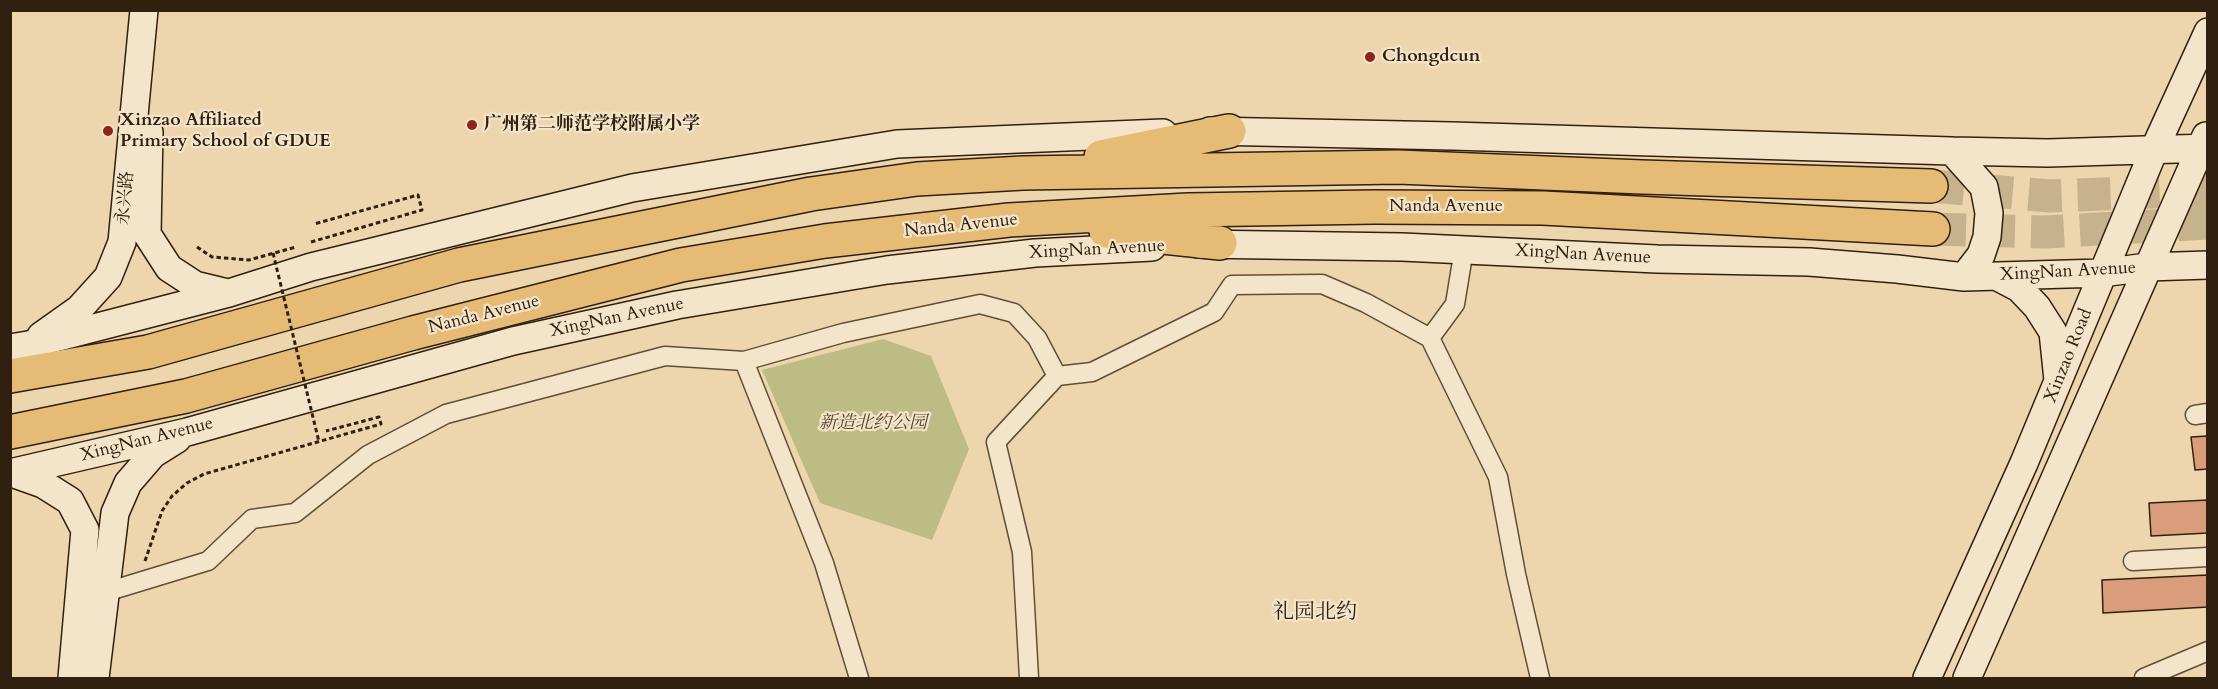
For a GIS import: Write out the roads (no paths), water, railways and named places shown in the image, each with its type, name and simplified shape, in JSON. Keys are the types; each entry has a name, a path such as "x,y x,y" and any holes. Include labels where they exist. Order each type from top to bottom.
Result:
{"highway":[{"path":"1023,173 1228,131"},
{"name":"Nanda Avenue","path":"10,376 148,352 482,260 811,194 917,179 1023,173 1398,166 1654,178 1931,186"},
{"name":"Nanda Avenue","path":"10,432 186,396 413,333 681,265 825,241 1009,220 1188,210 1374,207 1543,208 1933,229"},
{"path":"1009,220 1220,243"}],"main road":[{"name":"永兴路","path":"19,346 79,309 108,277 122,242 144,10"},
{"name":"永兴路","path":"161,10 149,137 147,234 169,268 195,285 229,293"},
{"name":"Xinzao Road","path":"1927,678 2058,383 2154,150 2208,32"},
{"path":"19,346 229,293 311,267 632,188 885,146 1228,131 1952,152 2048,153 2154,150 2205,143"},
{"name":"Xinzao Road","path":"1967,678 2147,267 2205,143"},
{"path":"1952,152 1974,173 1984,187 1989,213 1987,237 1981,255 1964,278"},
{"name":"XingNan Avenue","path":"11,473 187,432 513,341 676,305 887,270 1035,253 1220,243 1464,249 1809,262 1897,268 1964,278 2102,273 2147,267 2208,264"},
{"path":"1998,277 2019,288 2037,307 2052,332 2058,383"},
{"path":"72,678 115,513 128,483 153,454 187,432"},
{"path":"11,473 43,484 70,501 85,530 93,593 95,678"}],"street":[{"path":"1430,338 1455,304 1464,249"},
{"path":"1029,678 1022,552 996,442 1058,376 1092,372 1214,312 1232,285 1322,284 1366,303 1430,338 1498,477 1516,574 1540,678"},
{"path":"93,593 208,561 252,519 294,513 368,455 446,414 664,356 744,361 843,333 980,304 1014,313 1037,338 1058,376"},
{"path":"744,361 824,563 859,678"},
{"path":"2133,561 2208,557"},
{"path":"2144,678 2208,651"}],"tunnel":[{"path":"1931,186 2050,196 2208,190"},
{"path":"1933,229 2044,232 2208,223"}],"place":[{"name":"Chongdcun","path":"1370,57"},
{"name":"广州第二师范学校附属小学","path":"472,125"},
{"name":"Xinzao Affiliated Primary School of GDUE","path":"108,131"}],"district":[{"name":"礼园北约","path":"1315,613"}],"park label":[{"name":"新造北约公园","path":"873,424"}]}
